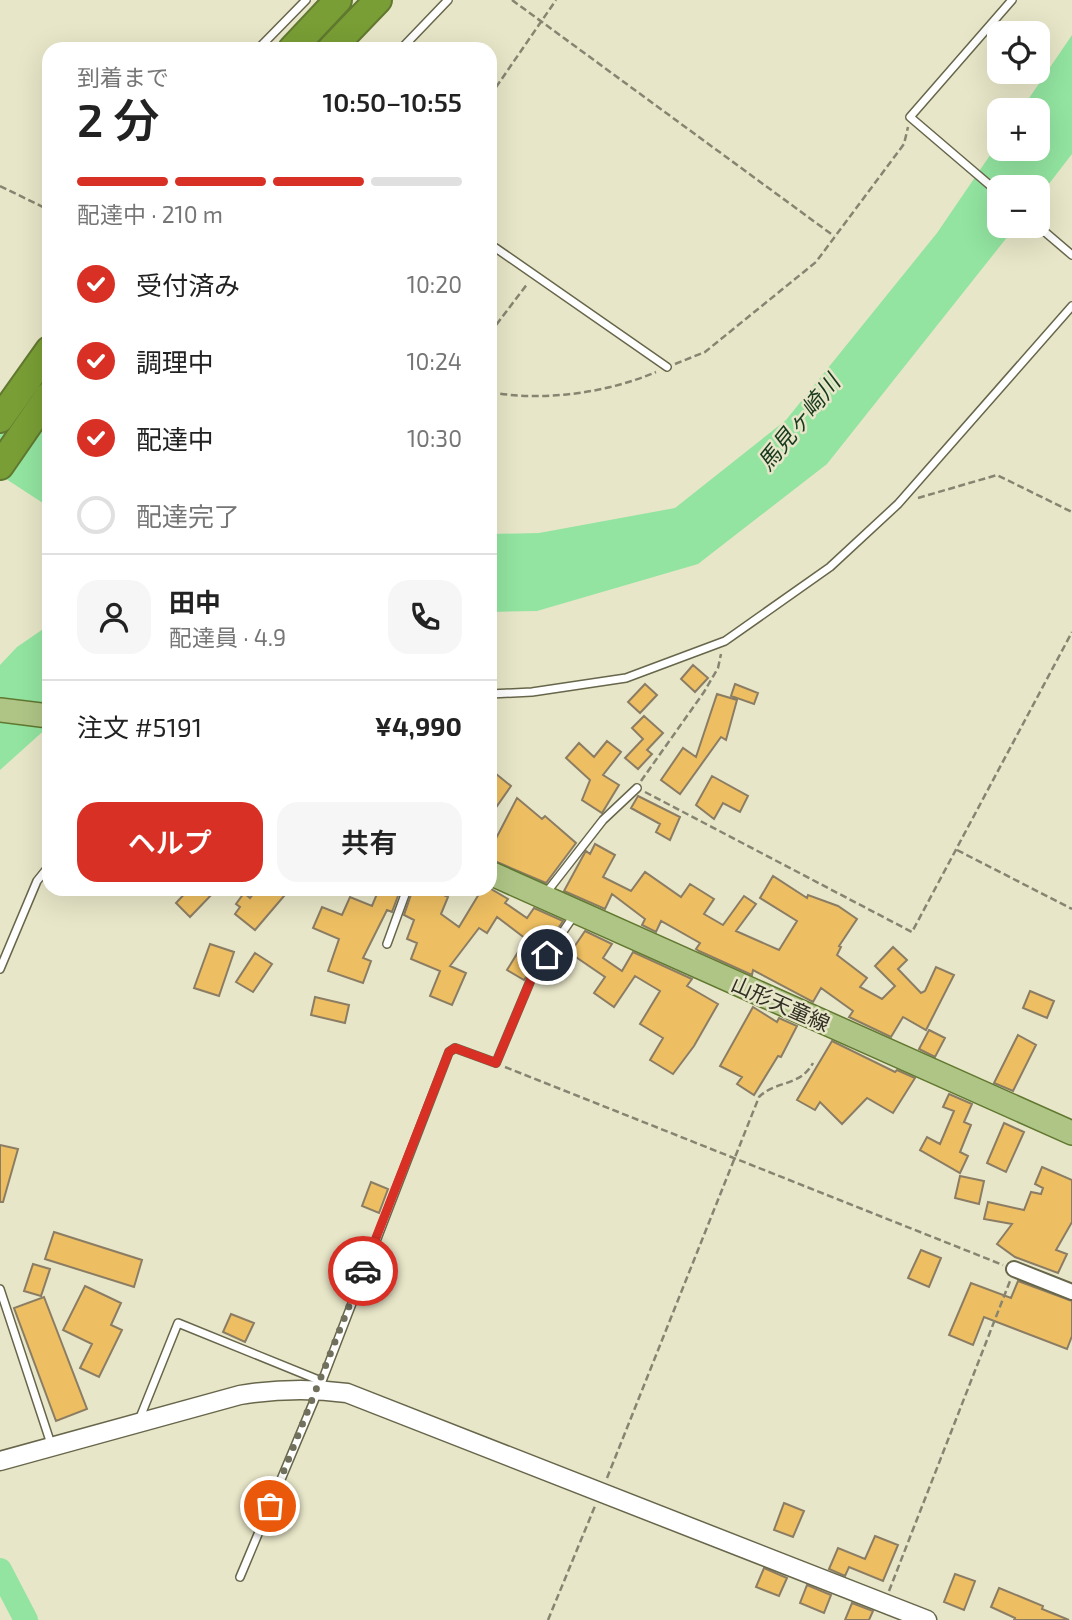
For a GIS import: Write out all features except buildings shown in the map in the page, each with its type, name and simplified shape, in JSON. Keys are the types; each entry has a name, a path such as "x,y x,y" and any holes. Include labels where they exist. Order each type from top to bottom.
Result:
{"highway":[{"path":"299,42 338,0"},
{"path":"338,42 378,0"},
{"path":"0,419 42,360"},
{"path":"0,466 42,405"}],"main road":[{"path":"0,710 42,715"},
{"name":"山形天童線","path":"497,876 1072,1133"}],"street":[{"path":"1014,1269 1072,1292"},
{"path":"0,1461 240,1395 320,1385 387,1406 927,1620"}],"lane":[{"path":"265,42 306,0"},
{"path":"408,42 448,0"},
{"path":"987,183 910,117 1012,0"},
{"path":"1050,236 1072,255"},
{"path":"497,249 667,367"},
{"path":"497,694 532,692 626,678 725,641 830,567 898,504 1072,306"},
{"path":"543,897 603,820 637,788"},
{"path":"0,969 42,875"},
{"path":"387,944 404,896"},
{"path":"240,1577 320,1385 449,1052 455,1048 496,1063 532,977 577,911"},
{"path":"0,1289 52,1447"},
{"path":"138,1423 178,1323 320,1385"}],"path":[{"path":"512,0 835,237"},
{"path":"497,86 556,0"},
{"path":"497,393 519,398 630,383 705,352 817,262 904,144 910,117"},
{"path":"0,186 42,206"},
{"path":"497,324 534,275"},
{"path":"898,504 997,475 1072,512"},
{"path":"725,641 718,668 704,692 637,788 912,932 1072,632"},
{"path":"957,850 1072,909"},
{"path":"496,1063 1014,1269 884,1603"},
{"path":"548,1620 759,1097 767,1088 787,1085 807,1075 813,1063"}],"water":[{"name":"馬見ヶ崎川","path":"1072,35 1072,154 1050,182 1050,175 987,175 987,238 1006,238 827,464 698,564 537,611 497,612 497,534 539,533 675,508 786,420 937,233 987,160 1050,161 1050,98 1029,98 1039,84 1050,84 1050,67"},
{"path":"0,399 42,424 42,502 0,475"},
{"path":"42,630 42,732 0,770 0,665 17,647"}],"waterway":[{"path":"0,1570 26,1620"}],"way so far":[{"path":"270,1506 319,1389 363,1271"}],"route":[{"path":"363,1271 449,1052 455,1048 496,1063 532,977 547,955"}]}
